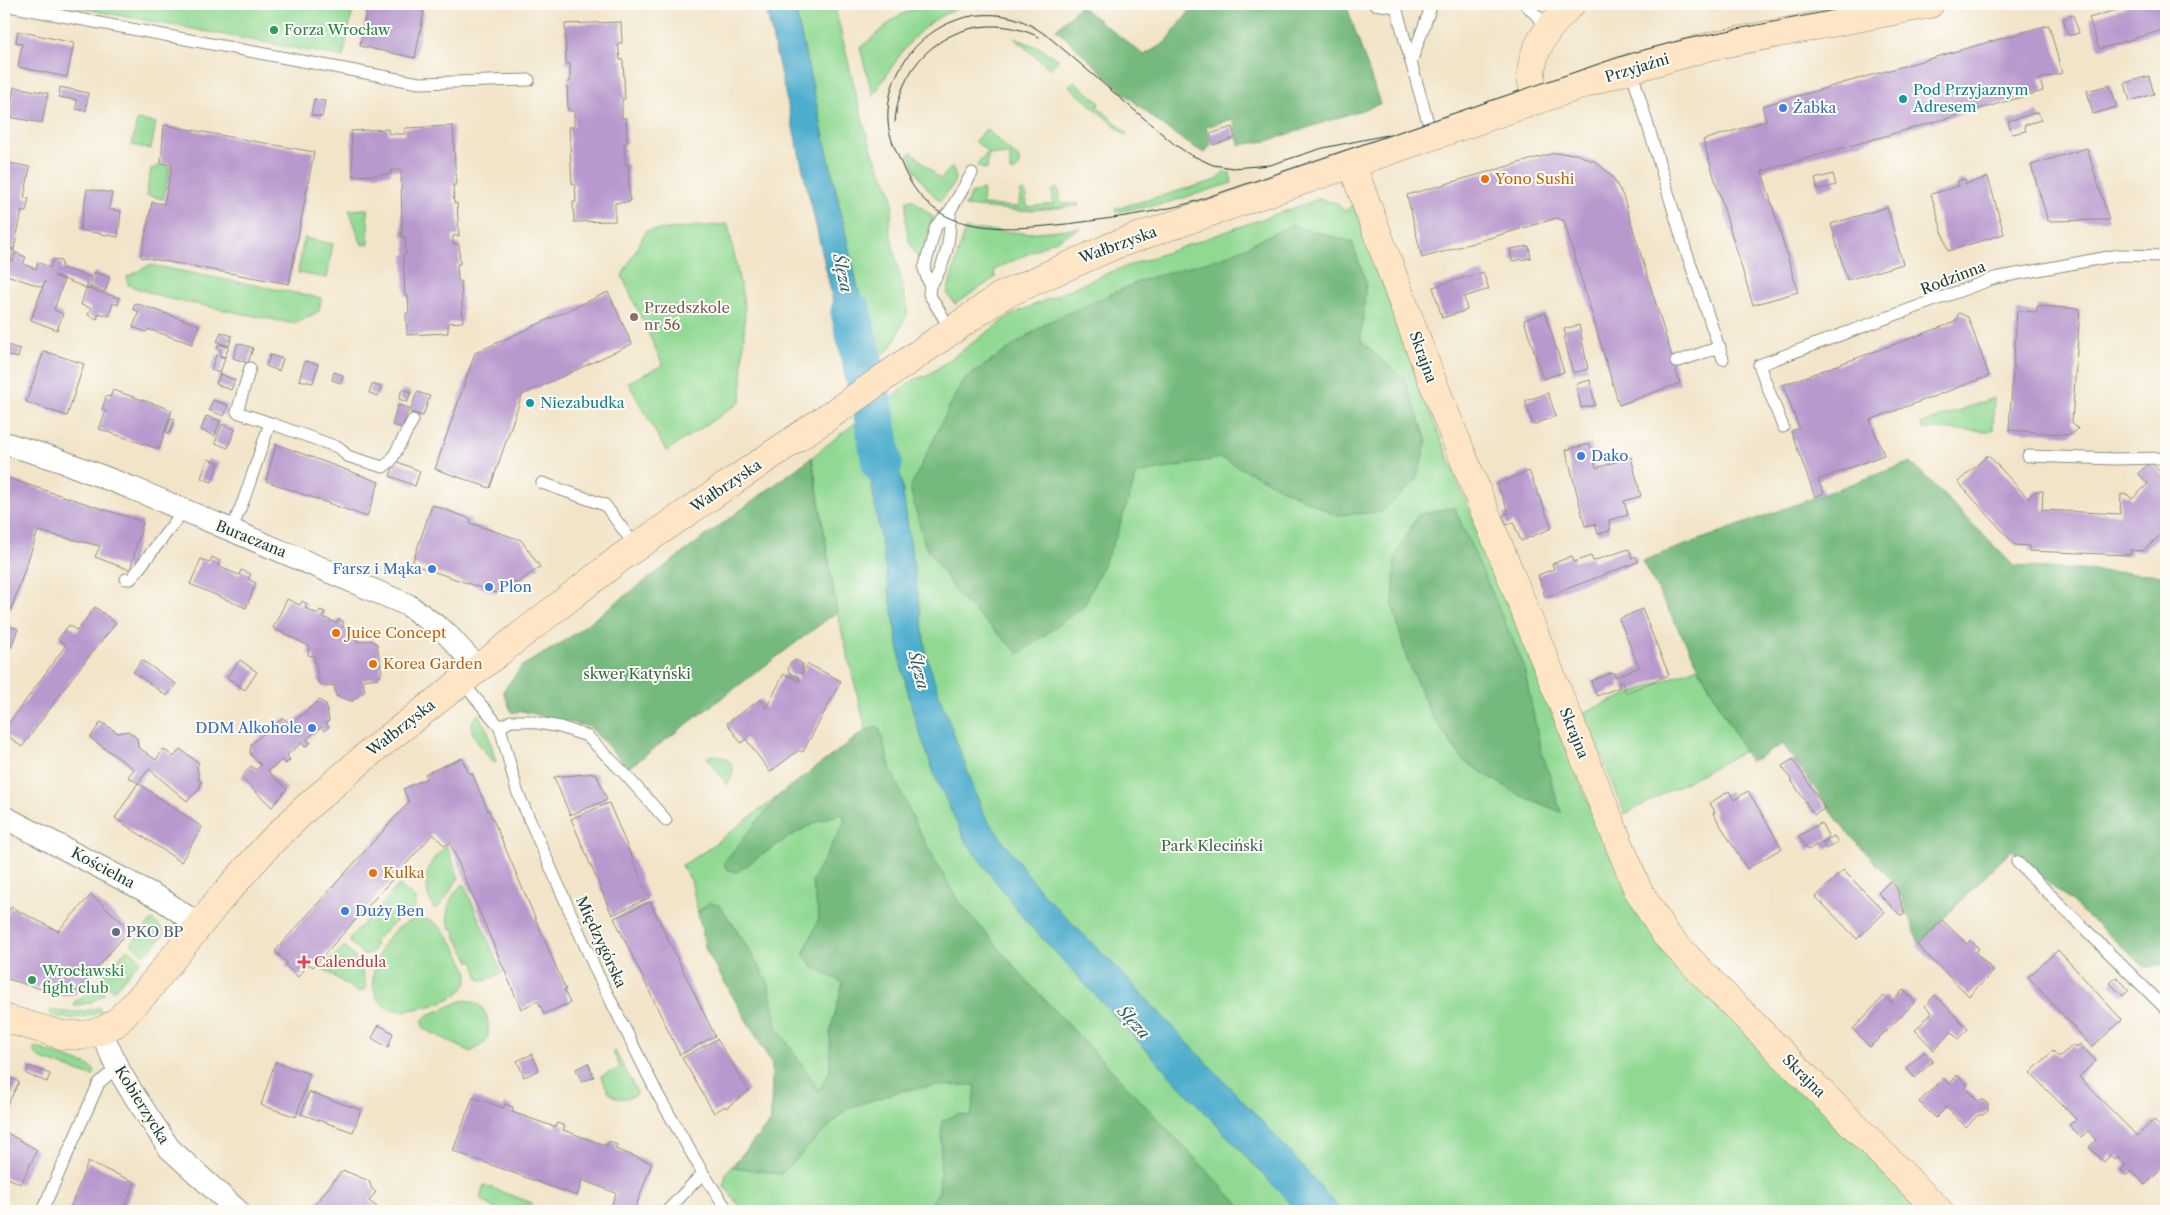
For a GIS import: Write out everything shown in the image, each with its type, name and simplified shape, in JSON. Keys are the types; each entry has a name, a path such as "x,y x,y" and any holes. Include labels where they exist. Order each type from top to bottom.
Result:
{"street":[{"path":"1537,100 1530,79 1533,61 1549,28 1571,4"},
{"name":"Przyjaźni","path":"1352,165 1630,69 1711,46 1930,4"},
{"name":"Wałbrzyska","path":"4,1018 62,1035 84,1035 101,1031 116,1023 132,1008 198,925 270,843 306,808 372,751 636,547 1001,296 1115,245 1352,165"},
{"name":"Skrajna","path":"1352,165 1430,378 1638,888 1665,934 1939,1211"},
{"name":"Buraczana","path":"4,443 56,458 408,604 442,630 470,675"},
{"name":"Kościelna","path":"4,817 161,899 198,925"},
{"name":"Kobierzycka","path":"101,1031 117,1067 169,1148 238,1211"}],"lane":[{"path":"1374,4 1396,7 1432,137"},
{"path":"1411,62 1432,4"},
{"path":"1525,4 1549,28"},
{"path":"4,5 419,83 529,80"},
{"path":"1630,69 1682,239 1720,347 1722,359"},
{"path":"951,330 930,294 930,286 924,269 936,226 950,211 972,173"},
{"path":"930,286 939,274 946,253 951,231 950,211"},
{"name":"Rodzinna","path":"1783,427 1759,365 1995,278 2119,255 2166,256"},
{"path":"1676,362 1720,347"},
{"path":"250,368 237,412 340,448 347,456 382,467 391,461 413,420"},
{"path":"230,531 270,423"},
{"path":"2028,456 2166,458"},
{"path":"542,483 605,505 636,547"},
{"path":"126,580 131,579 177,519 182,509"},
{"name":"Międzygórska","path":"470,675 500,727 516,791 597,974 658,1095 703,1173 728,1211"},
{"path":"500,727 511,721 527,720 560,727 587,736 624,773 666,820"},
{"path":"2017,862 2166,1009"},
{"path":"42,1211 99,1083 117,1067"},
{"path":"667,1211 703,1173"}],"green space":[{"name":"Forza Wrocław","path":"58,4 354,4 343,57"},
{"path":"794,4 834,4 863,122 874,156 892,193 893,208 889,227 908,313 891,348 874,360"},
{"path":"925,4 974,4 955,9 939,17 926,27 903,51 873,96 860,48 896,17"},
{"path":"1195,4 1346,4 1380,104 1267,141 1239,145 1233,119 1206,127 1211,145 1204,153 1183,140 1145,111 1056,29 1080,6 1144,55 1166,42"},
{"path":"1014,38 1038,47 1059,60 1050,69"},
{"path":"1074,81 1100,103 1097,106 1128,134 1126,136 1069,86"},
{"path":"137,120 156,123 151,149 132,145"},
{"path":"986,129 1019,159 1019,167 1015,171 1010,171 1010,155 988,154 987,170 977,165 988,152 975,141"},
{"path":"912,152 940,179 952,167 955,176 954,181 940,201 929,191 918,174 909,154"},
{"path":"161,165 170,167 163,199 146,195 151,169"},
{"path":"1224,172 1230,173 1232,183 1163,204 1116,212 1115,209 1217,180"},
{"path":"1056,188 1059,190 1061,204 1078,203 1079,206 1020,211 965,206 971,194 983,189 982,205 1019,207 1020,193 1023,191 1026,193 1027,207 1053,204 1052,191"},
{"name":"Park Kleciński","path":"1319,199 1337,203 1345,211 1354,205 1419,385 1610,856 1921,1211 743,1211 724,1186 726,1173 771,1121 772,1064 706,950 691,880 681,866 705,851 866,730 837,612 812,457 915,379 927,376 1011,315 1108,273"},
{"path":"907,200 913,200 933,217 920,261 911,247 907,232"},
{"path":"367,209 369,244 362,245 349,210"},
{"path":"728,224 745,309 741,402 666,451 628,382 663,365 622,276 646,231"},
{"path":"1291,225 1352,242 1366,282 1361,341 1404,379 1427,440 1416,481 1381,512 1335,515 1221,458 1137,474 1116,537 1084,606 1019,654 957,594 925,545 910,488 962,381 1046,323 1143,280 1226,256"},
{"path":"1081,228 994,270 995,278 955,304 947,293 965,229 1026,233"},
{"path":"304,238 333,244 327,278 298,273"},
{"path":"150,265 321,298 319,311 295,324 165,298 128,285 127,277"},
{"path":"1994,398 1993,431 1923,429 1921,424"},
{"name":"skwer Katyński","path":"812,457 837,612 628,768 590,727 522,711 512,713 503,691 522,666 563,642"},
{"path":"1911,462 2014,566 2166,575 2166,956 2160,966 2145,967 2012,850 1919,943 1897,886 1844,829 1783,744 1750,762 1642,561"},
{"path":"1454,507 1523,663 1539,742 1561,812 1519,795 1464,761 1431,715 1406,657 1393,606 1395,557 1418,515"},
{"path":"1698,667 1745,751 1625,814 1584,712"},
{"path":"478,714 488,732 496,763 492,761 475,738 472,726 473,720"},
{"path":"879,727 891,770 918,829 956,898 1026,980 1245,1211 926,1211 939,1191 942,1121 958,1114 971,1116 976,1085 932,1086 901,1091 848,1108 781,1174 732,1167 771,1121 772,1064 706,950 698,911 709,903 719,905 733,924 768,982 777,1027 819,1091 830,1071 830,1033 843,983 814,967 803,955 819,918 812,881 844,823 844,815 819,821 804,828 737,872 726,869 724,862 779,795 866,730"},
{"path":"712,755 724,758 732,765 733,774 727,785 707,757"},
{"path":"447,846 459,878 444,900 434,909 427,892 427,875 433,859"},
{"path":"464,884 502,973 485,981 479,979 473,960 470,961 449,923 449,904 455,893"},
{"path":"399,885 417,900 413,910 408,914 395,918 396,921 373,942 376,944 372,953 363,955 350,942 350,938"},
{"path":"416,918 432,922 443,931 461,958 468,976 466,984 460,992 451,998 417,1009 398,1010 386,1006 378,999 374,989 373,978 375,966 379,954 391,934"},
{"path":"152,920 163,929 163,936 145,955 131,944"},
{"path":"345,946 356,960 363,975 366,987 363,991 357,992 322,968"},
{"path":"128,948 141,960 113,991 100,978"},
{"path":"94,986 105,994 89,1003 74,1006 74,1002 82,998"},
{"path":"464,1000 478,1004 486,1014 488,1021 486,1042 471,1052 424,1029 423,1024 423,1019 428,1015"},
{"path":"99,1007 102,1011 89,1016 75,1018 54,1016 48,1013 51,1010 75,1012"},
{"path":"35,1047 88,1065 96,1072 92,1076 39,1058 33,1051"},
{"path":"615,1051 636,1090 636,1095 629,1098 613,1096 601,1076 620,1068 613,1052"},
{"path":"484,1185 532,1203 530,1211 497,1211 480,1198"}],"water":[{"path":"765,4 794,4 874,360 845,381 846,361"},
{"path":"886,401 901,479 927,658 984,815 1041,892 1118,969 1258,1117 1342,1211 1297,1211 1025,920 966,842 936,779 915,719 902,669 862,427 859,420"}],"building":[{"path":"368,4 423,4 421,11 424,11 415,58 360,46"},
{"path":"1702,4 1732,4 1710,10"},
{"path":"2136,4 2166,4 2166,29 2099,49 2089,18"},
{"path":"2073,15 2079,33 2069,36 2063,19"},
{"path":"621,22 622,43 618,43 620,60 623,60 625,99 622,99 622,118 626,118 627,144 624,144 625,164 628,164 630,202 615,203 615,221 574,222 573,202 576,202 575,184 572,184 569,127 574,127 574,111 568,111 567,82 570,82 570,64 566,64 565,24"},
{"name":"Pod Przyjaznym Adresem","path":"2049,25 2062,73 2040,79 2043,91 1762,171 1798,292 1753,305 1703,140 1766,121 1762,106"},
{"path":"18,31 74,43 67,77 18,67 22,44 16,42"},
{"path":"2149,76 2154,94 2130,101 2125,83"},
{"path":"2110,85 2117,107 2093,114 2087,91"},
{"path":"14,87 48,93 42,123 9,117"},
{"path":"60,87 88,93 86,111 76,109 77,100 59,97"},
{"path":"314,99 325,101 322,117 311,115"},
{"path":"2038,112 2041,120 2024,125 2026,131 2012,134 2008,121"},
{"path":"164,125 314,152 289,284 141,257 152,202 164,204 172,165 161,163"},
{"path":"453,126 456,185 453,185 454,203 457,203 459,236 453,236 453,244 459,244 460,264 457,264 458,281 461,281 463,322 448,323 448,333 407,335 406,313 409,313 408,296 405,296 403,255 406,254 405,237 402,237 401,170 391,170 391,174 353,176 351,131 388,129 389,134 405,134 405,128"},
{"path":"1232,127 1235,138 1213,145 1210,134"},
{"path":"2087,148 2109,220 2048,221 2031,165"},
{"path":"1554,153 1576,154 1596,162 1612,176 1623,196 1680,383 1619,405 1564,221 1557,218 1422,258 1407,195"},
{"path":"4,162 30,167 24,198 29,198 26,212 22,211 14,249 8,248 15,251 11,260 13,261 16,253 26,257 23,264 36,269 38,262 50,268 53,259 61,261 62,268 91,277 86,288 54,275 64,280 54,310 63,314 57,330 31,320 45,281 42,287 4,274"},
{"path":"1833,174 1836,185 1818,190 1815,179"},
{"path":"1988,177 2004,234 1948,251 1931,194 1959,186 1957,181 1965,179 1966,184"},
{"path":"87,189 112,193 109,209 121,211 118,237 80,230"},
{"path":"1887,207 1903,264 1847,280 1831,224"},
{"path":"1529,246 1531,258 1512,261 1510,249"},
{"path":"94,272 110,277 105,292 90,287"},
{"path":"1483,272 1489,289 1464,297 1467,310 1442,318 1433,287"},
{"path":"86,288 120,298 118,305 113,303 109,316 99,313 97,319 88,315 91,308 81,305"},
{"path":"608,292 632,344 522,395 490,488 435,469 475,353"},
{"path":"135,303 199,325 192,344 148,329 146,332 133,327 139,312 133,309"},
{"path":"2037,306 2080,309 2072,422 2078,429 2071,435 2009,430 2017,311 2037,312"},
{"path":"1545,313 1564,372 1543,379 1524,320"},
{"path":"1959,313 1968,317 1989,376 1870,420 1884,455 1818,480 1824,493 1815,497 1791,431 1799,428 1783,385 1955,322"},
{"path":"1579,325 1588,369 1573,373 1564,337 1566,336 1564,329"},
{"path":"221,332 232,336 229,346 217,342"},
{"path":"238,343 253,348 248,363 233,358"},
{"path":"4,344 20,349 18,358 4,354"},
{"path":"219,344 229,347 225,357 220,355 221,350 217,349"},
{"path":"44,351 84,364 67,416 26,402"},
{"path":"216,355 225,358 220,373 211,370"},
{"path":"270,355 283,359 279,371 266,366"},
{"path":"305,361 318,364 313,383 299,380"},
{"path":"334,372 343,375 341,383 332,380"},
{"path":"220,374 235,380 231,390 216,384"},
{"path":"1590,380 1595,405 1581,408 1576,384"},
{"path":"372,384 381,387 378,396 369,393"},
{"path":"402,389 411,392 407,402 399,399"},
{"path":"113,390 172,410 159,449 99,429 106,411 102,410 106,396 110,397"},
{"path":"417,392 430,396 423,416 410,412"},
{"path":"1548,393 1556,416 1533,425 1525,401"},
{"path":"213,400 228,405 224,416 209,410"},
{"path":"398,405 409,408 402,428 392,425"},
{"path":"206,416 220,421 215,436 201,430"},
{"path":"171,418 175,419 170,433 166,432"},
{"path":"222,424 235,429 228,448 215,443"},
{"path":"276,444 379,482 367,517 266,481"},
{"path":"1590,444 1596,468 1631,457 1641,496 1624,501 1628,515 1609,520 1610,531 1598,534 1595,524 1585,526 1566,450"},
{"path":"1988,455 2028,498 2035,491 2043,491 2042,510 2120,514 2121,494 2128,495 2132,499 2148,484 2138,473 2151,462 2164,476 2166,474 2166,530 2143,551 2131,550 2130,555 2029,551 2029,546 2015,545 1958,482"},
{"path":"208,459 219,463 212,482 201,478"},
{"path":"395,461 420,471 415,486 390,476"},
{"path":"1529,471 1552,528 1521,541 1513,522 1507,525 1503,515 1509,513 1497,484"},
{"path":"4,477 143,522 130,570 95,557 100,546 38,531 11,610 4,608"},
{"path":"432,505 471,519 470,523 521,540 540,567 516,584 513,580 496,593 412,564"},
{"path":"1629,549 1632,558 1636,556 1638,562 1545,597 1538,575 1554,569 1552,564 1572,556 1574,562 1591,556 1593,561"},
{"path":"212,557 220,561 218,566 239,575 241,570 251,574 248,579 256,583 246,608 190,584 201,559 209,563"},
{"path":"287,599 300,605 302,601 307,604 305,608 318,614 320,610 325,612 323,617 336,623 339,619 344,622 342,626 355,633 357,642 372,640 377,644 382,673 378,678 363,680 365,691 352,701 336,696 334,685 324,687 319,683 314,656 308,655 309,646 273,628"},
{"path":"95,607 116,623 74,675 22,747 4,733 4,730 66,645 58,639 69,625 77,631"},
{"path":"1642,609 1669,675 1626,693 1621,681 1618,683 1620,687 1597,696 1591,681 1613,672 1616,677 1639,667 1619,619"},
{"path":"4,624 18,629 10,649 4,647"},
{"path":"142,660 176,684 167,696 133,672"},
{"path":"240,660 257,672 245,690 227,677"},
{"path":"796,660 803,664 802,674 808,664 841,681 803,752 799,750 770,772 746,739 741,743 727,723 761,699 766,708 784,674 800,681 798,676 792,675 788,670 790,663"},
{"path":"319,700 326,704 329,721 326,723 329,727 324,731 321,727 307,739 310,743 305,747 302,743 287,755 290,760 285,764 282,760 268,771 287,789 272,807 241,778 251,766 256,770 261,765 250,754 251,744 283,718 291,724"},
{"path":"101,722 118,733 128,731 137,738 138,747 156,760 163,749 174,757 180,749 199,763 197,766 201,782 199,790 187,801 149,769 138,783 128,777 134,769 90,738"},
{"path":"462,758 469,774 472,773 489,810 570,1003 544,1014 538,1001 521,1009 450,843 445,846 433,834 313,967 309,964 298,977 285,965 287,963 275,951 409,802 403,789 427,778 425,774"},
{"path":"1793,759 1825,808 1814,815 1782,766"},
{"path":"596,773 607,800 570,815 554,777"},
{"path":"138,783 202,827 181,862 115,818"},
{"path":"1729,791 1734,800 1748,791 1782,848 1747,869 1713,813 1715,812 1710,803"},
{"path":"609,803 649,898 612,915 571,819"},
{"path":"1821,823 1829,837 1808,850 1799,836"},
{"path":"1834,836 1838,842 1826,849 1822,843"},
{"path":"1843,870 1885,912 1857,939 1816,897"},
{"path":"1890,881 1896,887 1905,914 1900,915 1878,893"},
{"path":"91,895 130,929 75,994 65,996 4,978 4,921 11,907 58,931"},
{"path":"650,902 715,1036 680,1055 614,918"},
{"path":"1942,920 1967,944 1971,940 1979,949 1975,952 1994,971 1969,996 1917,945"},
{"path":"2058,950 2122,1020 2092,1047 2028,977"},
{"path":"2117,977 2129,990 2123,996 2110,983"},
{"path":"1903,990 1915,1002 1870,1047 1853,1029 1884,996 1891,1002"},
{"path":"1935,995 1968,1029 1958,1039 1951,1032 1934,1050 1915,1030 1932,1013 1925,1006"},
{"path":"379,1025 393,1033 388,1048 372,1038"},
{"path":"717,1039 749,1091 726,1108 725,1106 714,1113 682,1058"},
{"path":"2080,1044 2096,1061 2079,1077 2137,1136 2154,1120 2166,1132 2166,1164 2145,1185 2132,1171 2127,1176 2121,1170 2126,1165 2117,1156 2114,1159 2110,1155 2104,1162 2089,1147 2096,1140 2088,1131 2081,1137 2069,1125 2076,1119 2030,1073 2053,1051 2059,1057 2073,1045 2076,1048"},
{"path":"1925,1051 1933,1061 1915,1078 1906,1068"},
{"path":"532,1054 539,1070 524,1077 517,1061"},
{"path":"275,1062 310,1074 296,1117 261,1105"},
{"path":"588,1063 594,1077 582,1082 576,1069"},
{"path":"29,1066 50,1074 47,1082 26,1074"},
{"path":"5,1075 19,1082 4,1111 4,1078"},
{"path":"1957,1075 1968,1085 1965,1088 1978,1101 1983,1100 1988,1104 1988,1111 1983,1115 1978,1115 1966,1127 1946,1107 1936,1118 1919,1102 1943,1078 1950,1084"},
{"path":"309,1092 361,1110 353,1132 301,1114"},
{"path":"473,1097 503,1108 505,1104 513,1107 512,1112 555,1127 557,1123 565,1126 563,1130 607,1146 609,1141 617,1145 615,1149 652,1163 634,1211 610,1209 616,1193 582,1180 577,1196 453,1151"},
{"path":"4,1131 37,1150 21,1184 4,1176"},
{"path":"88,1162 135,1182 123,1211 69,1211"},
{"path":"345,1171 369,1181 372,1189 376,1192 369,1201 377,1207 374,1211 310,1211 340,1173"}],"waterway":[{"name":"Ślęza","path":"851,312 874,414 882,464"}],"tram line":[{"path":"1387,135 1323,148 1270,165 1233,168 1213,165 1189,154 1174,144 1042,32 1014,18 989,15 965,17 944,26 924,38 908,55 897,75 890,98 888,122 893,144 912,184 925,201 942,214 962,222 1004,228 1075,223 1119,217 1190,203 1628,54 1686,39 1865,4"},
{"path":"895,122 900,96 910,73 925,54 944,39 965,30 989,26 1014,28 1039,37"}],"place":[{"name":"Forza Wrocław","path":"274,30"},
{"name":"Pod Przyjaznym Adresem","path":"1903,99"},
{"name":"Żabka","path":"1783,108"},
{"name":"Yono Sushi","path":"1485,179"},
{"name":"Przedszkole nr 56","path":"634,317"},
{"name":"Niezabudka","path":"530,403"},
{"name":"Dako","path":"1581,456"},
{"name":"Farsz i Mąka","path":"432,569"},
{"name":"Plon","path":"489,587"},
{"name":"Juice Concept","path":"336,633"},
{"name":"Korea Garden","path":"373,664"},
{"name":"DDM Alkohole","path":"312,728"},
{"name":"Kulka","path":"373,873"},
{"name":"Duży Ben","path":"345,911"},
{"name":"PKO BP","path":"116,932"},
{"name":"Calendula","path":"304,962"},
{"name":"Wrocławski fight club","path":"32,980"}]}
